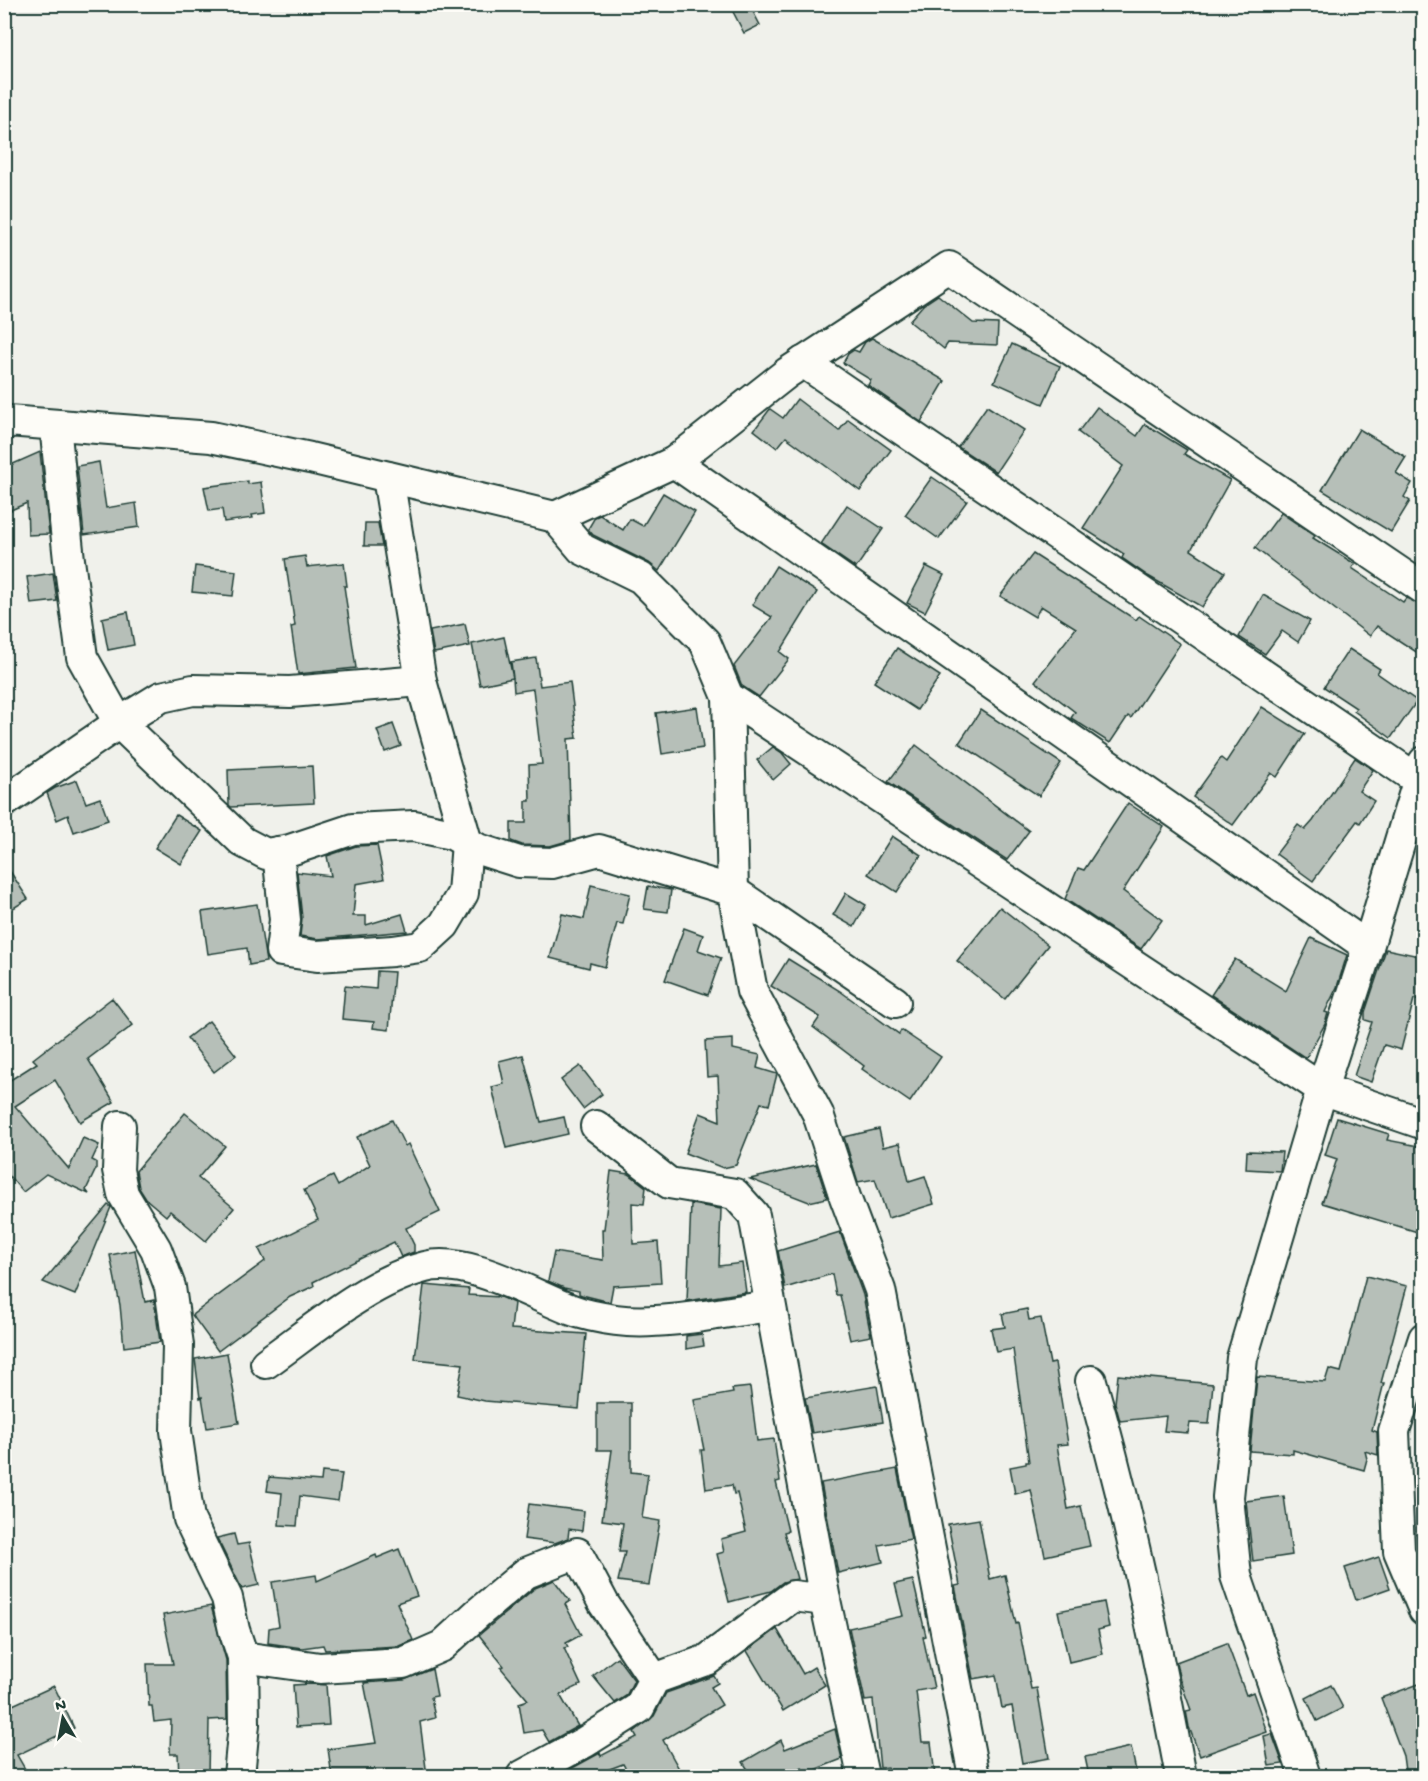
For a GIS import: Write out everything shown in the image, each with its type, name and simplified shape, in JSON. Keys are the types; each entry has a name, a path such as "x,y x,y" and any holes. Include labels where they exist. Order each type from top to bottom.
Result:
{"street":[{"path":"555,517 674,462 787,373 949,267 1424,589"},
{"path":"803,362 1421,771 1322,1089 1242,1358 1228,1497 1236,1576 1305,1776"},
{"path":"4,425 8,421 211,436 555,517 582,549 641,578 705,642 728,697 733,891 752,991 818,1114 845,1197 880,1290 974,1776"},
{"path":"55,425 82,657 119,723 243,842 266,855 290,850 352,829 414,826 452,834 493,855 519,862 552,863 599,850 733,891 895,1002"},
{"path":"674,462 1368,947"},
{"path":"278,852 285,920 281,951 317,956 393,951 420,946 444,925 463,893 467,843 421,681 388,477"},
{"path":"4,802 161,697 193,690 290,692 421,681"},
{"path":"728,697 1322,1089 1424,1124"},
{"path":"120,1126 118,1170 123,1194 156,1249 170,1287 178,1345 176,1431 189,1520 227,1598 243,1657 244,1724 239,1776"},
{"path":"596,1126 669,1183 735,1194 754,1215 855,1772"},
{"path":"267,1363 372,1288 427,1266 460,1266 489,1275 574,1311 618,1320 656,1321 770,1306"},
{"path":"1424,1338 1394,1431 1399,1551 1424,1610"},
{"path":"1092,1381 1109,1442 1154,1634 1181,1776"},
{"path":"243,1657 320,1668 403,1663 442,1646 526,1574 577,1553 604,1604 654,1679"},
{"path":"522,1776 585,1742 639,1708 654,1679 707,1660 793,1596 825,1600"}],"building":[{"path":"729,4 749,4 760,25 744,33"},
{"path":"938,295 973,323 998,324 997,345 948,343 944,349 909,321 923,305"},
{"path":"872,338 945,381 921,422 868,385 871,380 843,363 848,354 854,350 859,352 865,342"},
{"path":"1012,344 1060,366 1043,404 994,382"},
{"path":"797,399 839,431 848,419 891,450 860,491 786,437 777,448 754,430 770,409 783,418"},
{"path":"987,406 1024,430 996,472 958,447"},
{"path":"1097,407 1137,436 1145,424 1187,450 1184,454 1230,480 1191,550 1225,572 1202,607 1148,576 1122,558 1124,554 1083,528 1123,466 1078,432"},
{"path":"1359,429 1406,457 1396,473 1412,483 1404,497 1410,501 1391,532 1322,490"},
{"path":"40,452 49,534 28,535 27,503 4,513 4,468"},
{"path":"99,462 106,508 136,503 139,527 84,535 77,466"},
{"path":"932,477 967,501 939,539 905,515"},
{"path":"248,481 248,484 261,482 265,513 252,515 253,518 224,522 222,509 209,511 204,487"},
{"path":"663,493 695,512 659,571 649,563 593,535 588,529 595,517 600,515 623,530 630,519 643,526"},
{"path":"847,505 883,529 856,568 821,544"},
{"path":"1281,513 1315,536 1313,538 1355,564 1352,568 1403,602 1406,598 1424,606 1424,657 1377,626 1370,636 1255,548"},
{"path":"365,523 378,523 382,546 364,546"},
{"path":"1033,554 1136,620 1139,616 1180,644 1131,718 1128,716 1110,743 1071,718 1075,712 1035,681 1076,628 1041,606 1035,617 1000,596"},
{"path":"305,556 307,567 344,563 347,586 344,586 356,668 298,674 291,627 295,626 285,559"},
{"path":"195,566 236,571 233,596 192,592"},
{"path":"776,566 817,592 780,652 789,659 759,697 742,686 734,666 772,617 752,605"},
{"path":"926,566 944,575 925,612 907,603"},
{"path":"53,573 57,601 31,604 27,577"},
{"path":"1263,595 1310,621 1298,642 1282,631 1265,654 1239,637"},
{"path":"128,612 134,645 108,650 102,618"},
{"path":"465,624 470,646 434,653 430,631"},
{"path":"504,637 513,678 480,685 472,644"},
{"path":"897,648 940,676 917,710 874,682"},
{"path":"1349,649 1380,669 1377,673 1417,701 1391,738 1354,711 1356,708 1324,687"},
{"path":"536,658 540,686 570,682 577,738 568,739 571,840 550,846 522,845 511,841 511,823 526,823 526,801 530,801 529,765 542,764 533,689 514,692 511,662"},
{"path":"697,707 703,748 662,754 656,713"},
{"path":"1262,707 1305,734 1277,777 1271,773 1233,825 1193,797 1221,758 1226,762"},
{"path":"981,710 1061,763 1039,796 959,743"},
{"path":"393,724 401,746 385,752 377,730"},
{"path":"916,745 1029,831 1007,860 888,782"},
{"path":"773,747 782,753 791,764 773,780 757,760"},
{"path":"1355,758 1373,770 1359,791 1374,801 1360,823 1357,821 1313,881 1276,854 1298,825 1305,830 1313,821"},
{"path":"312,766 314,803 231,807 229,805 228,770"},
{"path":"77,780 86,803 100,798 108,820 74,832 68,815 57,820 47,793"},
{"path":"1128,803 1164,827 1123,891 1162,920 1141,949 1065,899 1078,868 1084,870"},
{"path":"176,815 202,831 181,864 155,848"},
{"path":"892,836 921,855 897,892 868,874"},
{"path":"377,845 384,879 356,884 353,916 366,916 366,925 402,914 407,931 318,939 300,936 302,918 297,872 331,876 327,856 356,846"},
{"path":"4,862 28,899 4,914"},
{"path":"591,885 630,894 623,924 617,923 605,967 590,963 589,968 550,958 562,914 584,919"},
{"path":"648,886 671,890 668,912 644,909"},
{"path":"846,893 866,905 854,927 833,915"},
{"path":"257,904 266,962 249,965 247,948 208,954 202,912"},
{"path":"1000,907 1048,945 1005,999 957,961"},
{"path":"684,928 703,935 698,950 721,958 708,995 665,980"},
{"path":"1311,938 1347,955 1337,987 1325,1012 1328,1013 1325,1024 1306,1058 1211,995 1235,959 1286,991"},
{"path":"1386,949 1424,957 1424,1001 1414,999 1401,1050 1384,1045 1371,1082 1354,1076 1372,1022 1365,1020 1365,1012"},
{"path":"788,959 840,991 899,1034 901,1030 941,1057 910,1102 862,1069 864,1066 813,1027 820,1017 771,986"},
{"path":"377,971 394,972 389,1030 373,1028 374,1022 342,1019 345,986 376,989"},
{"path":"112,998 133,1025 88,1059 114,1102 80,1122 55,1080 15,1106 69,1169 83,1138 99,1145 92,1160 96,1162 96,1169 86,1190 89,1194 46,1174 23,1192 4,1170 4,1084 37,1063 33,1059"},
{"path":"209,1021 236,1055 214,1072 187,1038"},
{"path":"733,1039 733,1049 760,1055 757,1068 777,1074 769,1105 761,1103 736,1165 723,1168 685,1153 700,1113 720,1121 718,1076 707,1077 705,1041"},
{"path":"523,1055 541,1122 564,1117 568,1134 506,1148 492,1087 504,1084 499,1061"},
{"path":"580,1066 602,1094 583,1109 561,1080"},
{"path":"185,1113 225,1146 198,1178 234,1208 206,1241 170,1211 166,1216 146,1199 139,1188 136,1171"},
{"path":"1337,1118 1389,1134 1387,1140 1424,1147 1424,1234 1322,1203 1337,1159 1325,1155"},
{"path":"392,1120 405,1146 408,1144 440,1212 406,1228 414,1245 414,1252 401,1257 394,1242 313,1282 314,1286 290,1297 218,1351 192,1315 265,1261 259,1249 318,1220 304,1190 333,1176 338,1186 370,1165 357,1137"},
{"path":"879,1129 883,1147 900,1143 909,1181 925,1176 934,1204 888,1218 875,1179 858,1182 844,1137"},
{"path":"1247,1151 1282,1152 1280,1171 1246,1169"},
{"path":"816,1164 827,1198 809,1202 750,1179"},
{"path":"611,1171 629,1174 646,1187 644,1204 632,1203 633,1244 658,1242 661,1283 613,1286 610,1302 579,1294 579,1291 548,1281 554,1252 603,1260 602,1229 604,1229"},
{"path":"691,1204 721,1209 719,1266 742,1263 746,1292 687,1301"},
{"path":"108,1205 111,1207 75,1295 43,1282"},
{"path":"840,1232 863,1295 871,1336 850,1340 840,1295 836,1295 832,1274 785,1288 778,1251"},
{"path":"135,1250 145,1302 154,1300 160,1342 124,1347 120,1305 110,1255"},
{"path":"1366,1276 1407,1286 1381,1383 1384,1383 1372,1430 1377,1432 1378,1455 1365,1451 1367,1459 1364,1470 1293,1450 1293,1454 1250,1451 1257,1377 1325,1382 1329,1369 1341,1372"},
{"path":"424,1285 469,1289 468,1295 500,1297 514,1303 511,1329 586,1334 579,1409 485,1401 457,1395 463,1364 415,1359"},
{"path":"1027,1309 1029,1320 1041,1318 1050,1364 1055,1363 1068,1444 1057,1445 1068,1509 1081,1506 1090,1546 1045,1556 1031,1490 1015,1494 1010,1467 1029,1462 1013,1349 996,1352 991,1329 1005,1327 1002,1314"},
{"path":"702,1334 704,1346 686,1349 686,1336"},
{"path":"227,1353 239,1423 207,1428 195,1359"},
{"path":"1118,1375 1213,1384 1209,1424 1190,1423 1188,1433 1164,1431 1166,1416 1120,1421 1115,1403"},
{"path":"877,1386 883,1422 812,1433 805,1398"},
{"path":"750,1387 757,1441 774,1439 780,1481 776,1482 788,1531 784,1532 797,1579 783,1582 771,1591 729,1602 717,1554 724,1552 721,1539 746,1532 737,1493 734,1494 732,1485 706,1489 701,1450 704,1450 694,1400 733,1393 732,1389"},
{"path":"597,1403 631,1403 631,1472 648,1474 642,1518 660,1521 649,1585 618,1581 625,1552 619,1552 623,1523 602,1520 612,1450 597,1450"},
{"path":"897,1469 911,1539 879,1545 883,1562 838,1573 821,1483"},
{"path":"322,1472 342,1474 338,1501 300,1496 297,1526 279,1525 282,1493 267,1491 269,1477 321,1481"},
{"path":"1284,1496 1292,1555 1253,1561 1246,1501"},
{"path":"529,1504 584,1511 582,1531 569,1529 568,1538 555,1543 524,1539"},
{"path":"979,1519 990,1579 1005,1575 1016,1624 1018,1623 1031,1689 1037,1688 1049,1758 1022,1763 1012,1706 1002,1708 996,1675 973,1679 955,1586 960,1585 948,1524"},
{"path":"234,1534 237,1545 249,1543 259,1585 242,1589 217,1538"},
{"path":"399,1549 417,1596 397,1603 413,1640 399,1646 325,1650 323,1645 302,1648 268,1643 269,1628 279,1626 272,1582 316,1575 317,1581 376,1555 377,1558"},
{"path":"1379,1557 1390,1588 1356,1600 1345,1568"},
{"path":"554,1580 570,1601 565,1604 581,1635 566,1643 568,1647 564,1648 581,1685 560,1695 578,1726 549,1742 542,1730 524,1733 519,1703 528,1700 501,1668 504,1666 479,1635 535,1588"},
{"path":"913,1580 926,1636 923,1637 934,1688 916,1691 922,1742 931,1742 935,1776 889,1776 888,1767 880,1768 873,1700 865,1701 849,1628 903,1616 895,1584"},
{"path":"1104,1602 1109,1627 1098,1630 1103,1654 1069,1662 1058,1611"},
{"path":"211,1606 226,1660 227,1719 209,1720 208,1776 179,1776 178,1754 170,1754 171,1720 154,1722 152,1706 149,1706 147,1664 173,1664 163,1615"},
{"path":"777,1629 803,1674 814,1667 825,1685 783,1711 747,1651"},
{"path":"1227,1643 1246,1695 1253,1692 1267,1732 1200,1756 1189,1727 1186,1711 1191,1710 1176,1662"},
{"path":"617,1657 634,1680 626,1696 615,1703 593,1676"},
{"path":"432,1669 437,1696 431,1697 435,1718 420,1722 427,1776 332,1776 328,1749 376,1743 364,1683 404,1680"},
{"path":"714,1676 718,1683 711,1687 722,1705 663,1740 683,1776 630,1776 623,1764 591,1776 570,1776 567,1771 637,1737 634,1732 654,1716 666,1693"},
{"path":"1424,1682 1424,1731 1420,1732 1424,1769 1405,1771 1403,1756 1381,1698"},
{"path":"293,1685 326,1685 329,1725 296,1727"},
{"path":"1331,1685 1343,1708 1317,1721 1306,1698"},
{"path":"54,1686 74,1728 17,1755 29,1776 4,1776 4,1709"},
{"path":"835,1729 842,1759 804,1774 802,1767 786,1776 752,1776 743,1762 781,1740 785,1749"},
{"path":"1272,1734 1283,1764 1269,1766 1264,1736"},
{"path":"1131,1747 1137,1776 1089,1776 1085,1757"}]}
